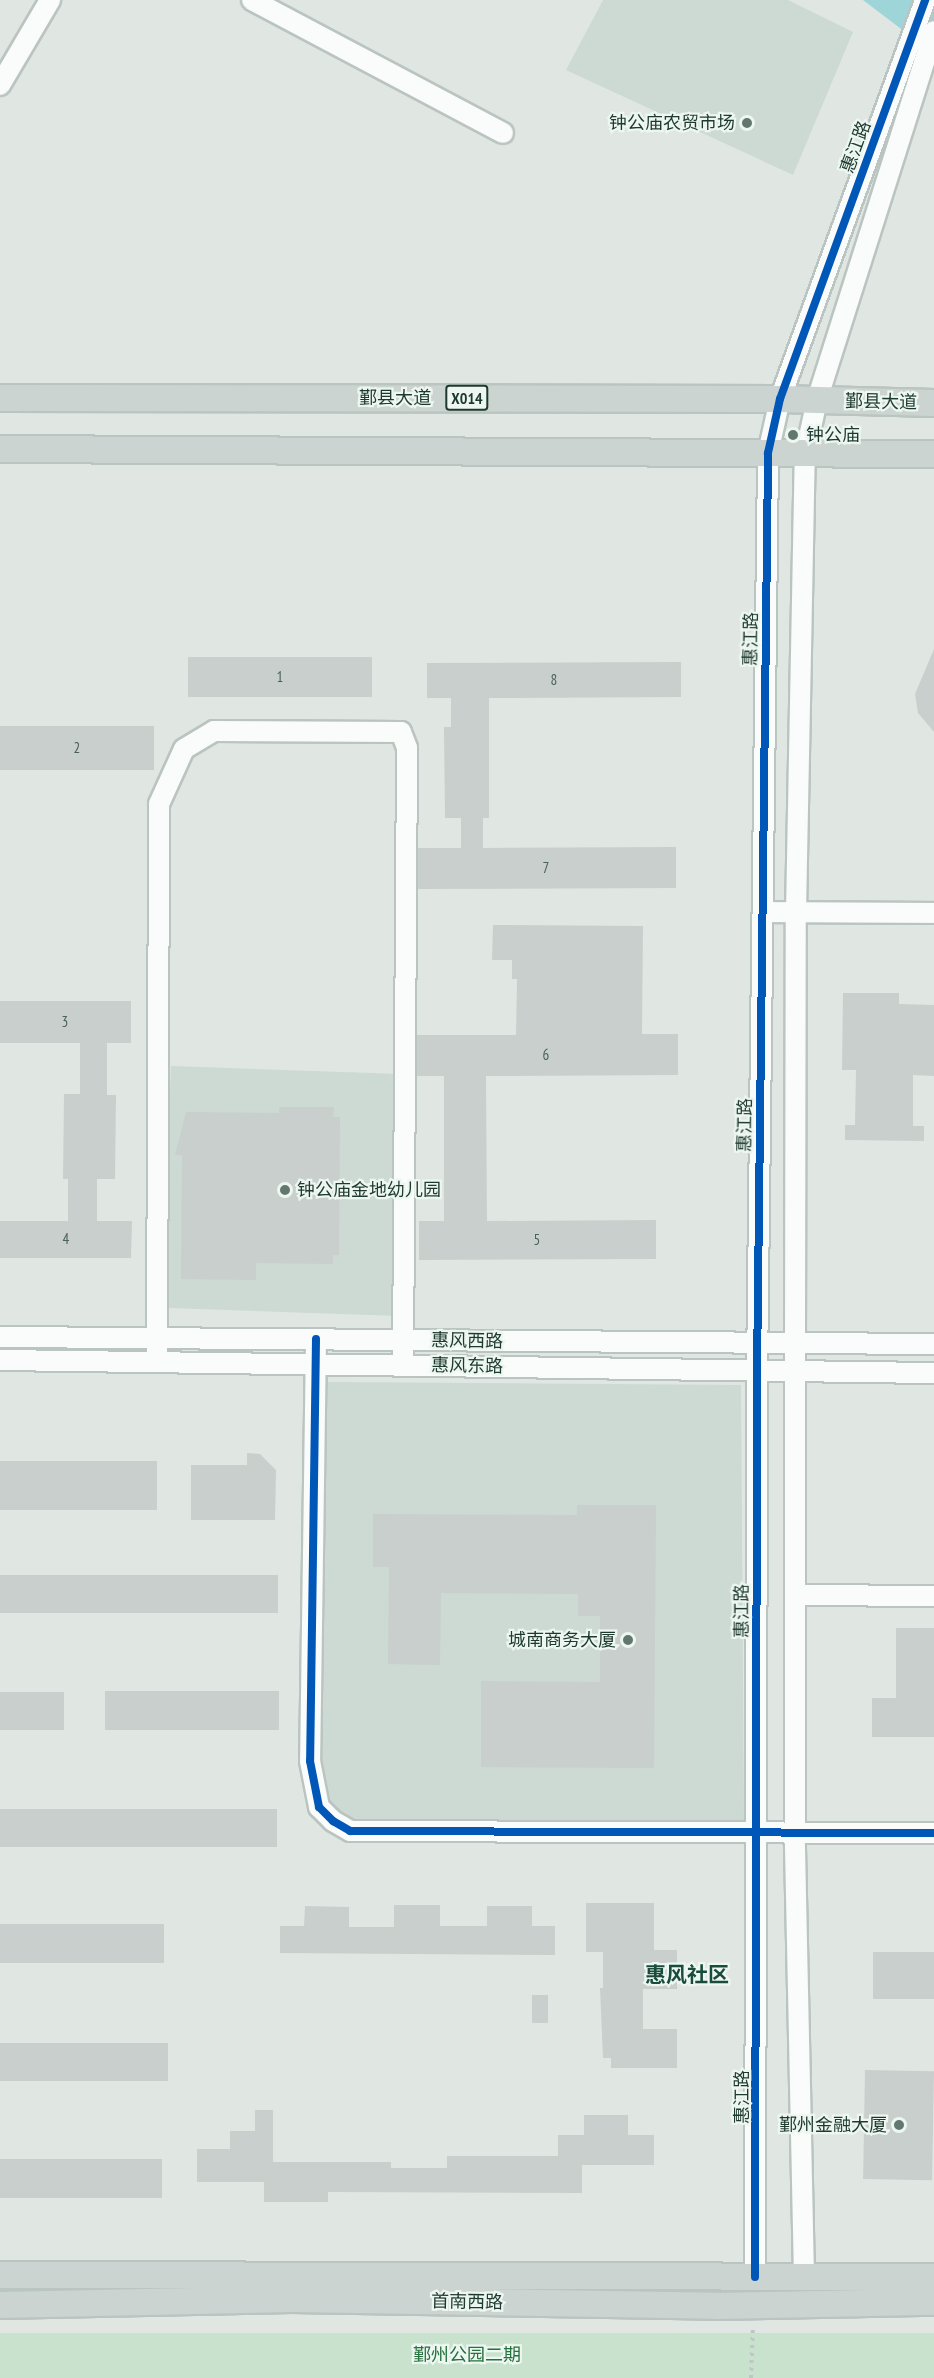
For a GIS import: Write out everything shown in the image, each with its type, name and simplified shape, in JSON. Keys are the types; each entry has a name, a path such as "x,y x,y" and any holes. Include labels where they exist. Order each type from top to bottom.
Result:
{"main road":[{"name":"鄞县大道","path":"0,398 780,399 934,403"},
{"path":"0,449 934,454"},
{"name":"首南西路","path":"0,2275 934,2277"},
{"name":"首南西路","path":"0,2305 292,2299 717,2306 934,2302"}],"street":[{"path":"0,85 50,0"},
{"path":"252,0 503,133"},
{"name":"惠江路","path":"804,2277 795,1832 795,1344 796,912 805,455 818,400 913,63 925,0"},
{"name":"惠江路","path":"755,2277 757,1372 768,453 780,399 913,63 934,31"},
{"path":"157,1361 159,804 184,749 214,730 401,732 407,748 403,1364"},
{"path":"763,912 934,913"},
{"name":"惠风西路","path":"0,1337 934,1344"},
{"path":"316,1339 310,1761 319,1807 350,1832 934,1833"},
{"name":"惠风东路","path":"0,1360 934,1373"},
{"path":"795,1595 934,1596"}],"shaded area":[{"name":"钟公庙农贸市场","path":"603,0 788,0 853,32 793,175 566,70"},
{"name":"钟公庙金地幼儿园","path":"171,1066 400,1074 391,1316 163,1308"},
{"path":"324,1382 741,1385 744,1823 359,1823 325,1802 319,1779"}],"green space":[{"name":"鄞州公园二期","path":"0,2333 934,2333 934,2378 0,2378"}],"water":[{"path":"863,0 934,0 934,54"}],"building":[{"path":"934,649 934,732 918,713 915,694"},
{"path":"188,657 372,657 372,697 188,697"},
{"path":"681,662 681,697 489,698 489,818 483,818 483,848 676,847 676,888 418,889 418,848 461,848 461,818 445,818 444,727 451,727 451,698 427,698 427,663"},
{"path":"0,726 154,726 154,770 0,770"},
{"path":"493,925 643,926 642,1034 678,1034 678,1075 486,1076 487,1221 656,1220 656,1259 419,1260 419,1221 444,1221 444,1076 417,1076 417,1035 516,1035 517,979 512,979 512,960 492,960"},
{"path":"843,993 899,993 899,1004 934,1005 934,1076 913,1075 913,1126 924,1126 924,1141 845,1140 845,1125 855,1125 856,1070 842,1070"},
{"path":"0,1001 131,1001 131,1043 107,1043 107,1095 116,1095 115,1179 97,1179 97,1221 132,1221 131,1258 0,1258 0,1221 68,1221 68,1179 63,1179 64,1094 80,1094 80,1043 0,1043"},
{"path":"279,1107 334,1107 333,1117 340,1117 339,1255 333,1255 333,1264 256,1263 256,1280 181,1279 182,1155 175,1155 186,1112 279,1113"},
{"path":"247,1453 260,1454 276,1470 275,1520 191,1520 191,1465 247,1465"},
{"path":"0,1461 157,1461 157,1510 0,1510"},
{"name":"城南商务大厦","path":"577,1505 656,1505 654,1768 481,1767 481,1681 600,1682 600,1616 578,1616 578,1594 441,1593 440,1665 388,1664 389,1567 373,1567 373,1514 577,1515"},
{"path":"0,1575 278,1575 278,1613 0,1613"},
{"path":"896,1628 934,1628 934,1737 872,1737 872,1698 896,1698"},
{"path":"105,1691 279,1691 279,1730 105,1730"},
{"path":"0,1692 64,1692 64,1730 0,1730"},
{"path":"0,1809 277,1809 277,1847 0,1847"},
{"path":"586,1903 654,1903 654,1950 677,1950 677,1989 643,1989 643,2029 677,2029 677,2068 611,2068 611,2058 603,2058 600,1988 603,1988 603,1952 586,1952"},
{"path":"394,1905 440,1905 440,1926 487,1926 487,1906 532,1906 532,1926 555,1926 555,1955 280,1953 280,1926 304,1926 305,1906 349,1907 349,1927 394,1927"},
{"path":"0,1924 164,1924 164,1963 0,1963"},
{"path":"873,1952 934,1952 934,1999 873,1999"},
{"path":"532,1995 548,1995 548,2023 532,2023"},
{"path":"0,2043 168,2043 168,2081 0,2081"},
{"name":"鄞州金融大厦","path":"865,2070 934,2071 932,2180 863,2179"},
{"path":"255,2110 273,2110 273,2162 391,2162 391,2168 447,2168 447,2156 558,2156 558,2135 584,2135 584,2115 628,2115 628,2135 654,2135 654,2165 582,2165 582,2193 328,2192 328,2202 264,2202 264,2182 197,2182 197,2149 230,2149 230,2131 255,2131"},
{"path":"0,2159 162,2159 162,2198 0,2198"}],"cycle path":[{"path":"755,2277 757,1372 768,453 780,399 925,0"},
{"path":"316,1339 310,1761 319,1807 333,1821 350,1831 934,1833"}],"place":[{"name":"钟公庙农贸市场","path":"747,123"},
{"name":"钟公庙","path":"793,435"},
{"name":"钟公庙金地幼儿园","path":"285,1190"},
{"name":"城南商务大厦","path":"628,1640"},
{"name":"鄞州金融大厦","path":"899,2125"}],"district":[{"name":"惠风社区","path":"687,1975"}]}
